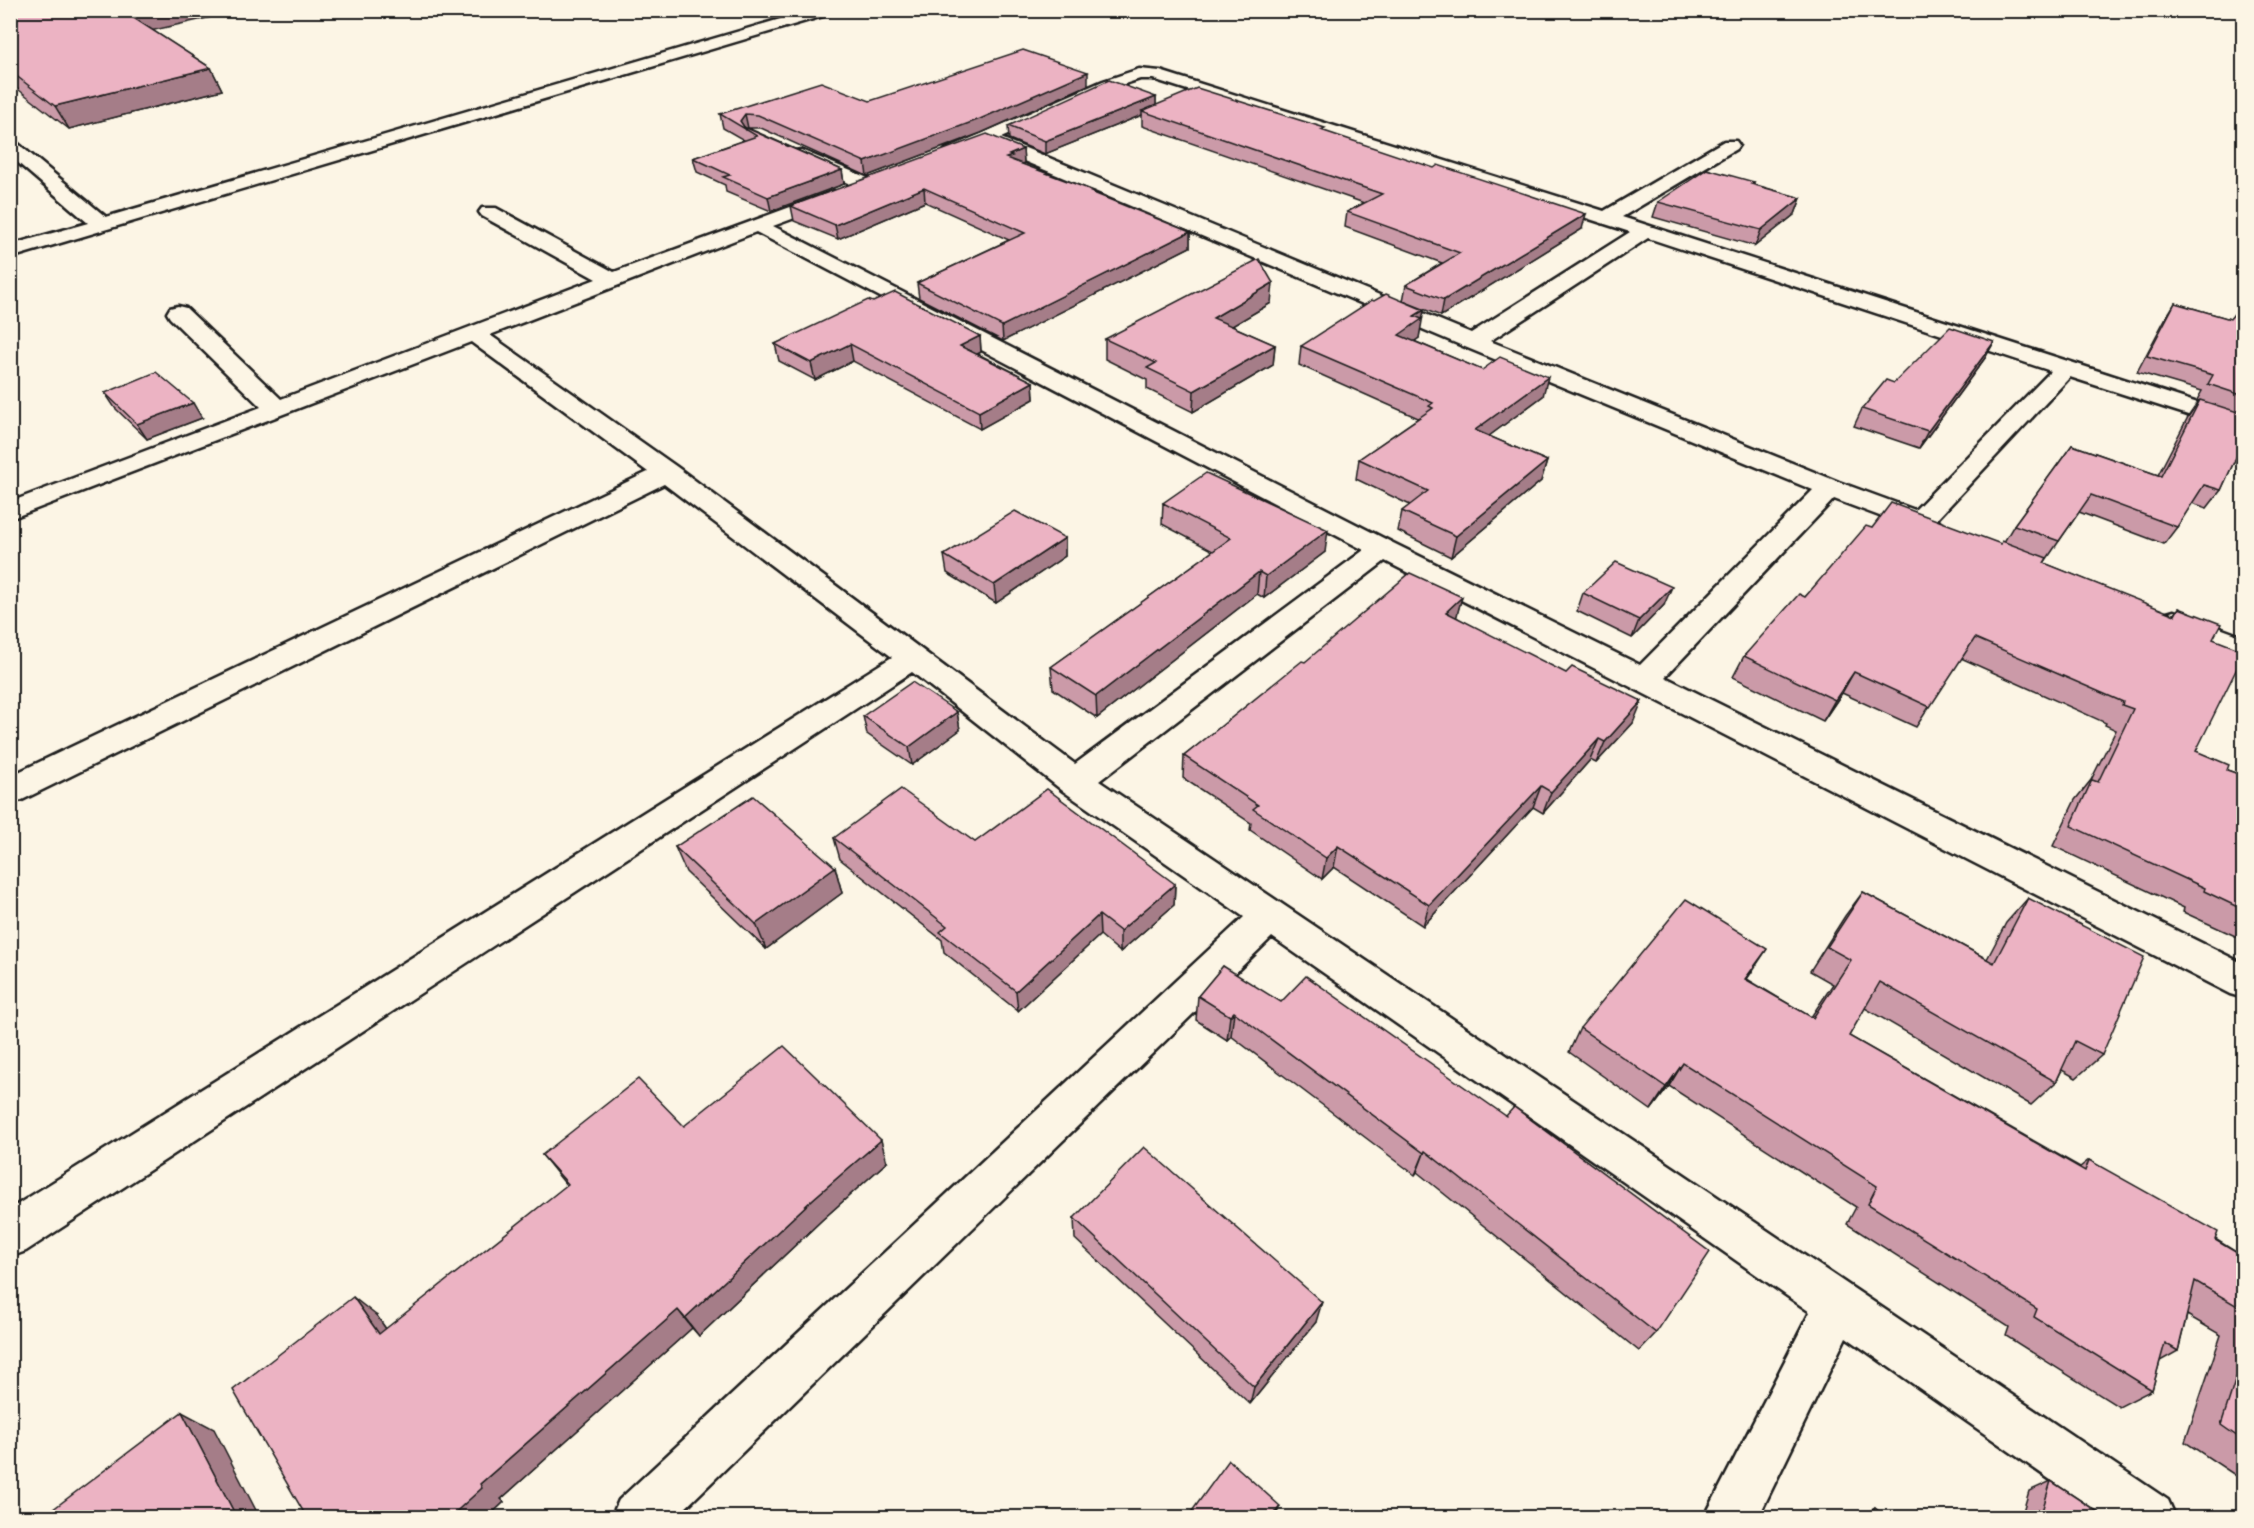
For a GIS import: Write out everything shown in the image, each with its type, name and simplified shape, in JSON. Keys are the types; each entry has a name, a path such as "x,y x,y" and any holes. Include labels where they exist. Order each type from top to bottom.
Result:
{"street":[{"path":"10,252 828,10"},
{"path":"934,160 988,139 1109,84 1139,74 1154,74 1607,218 2244,426"},
{"path":"988,139 1473,342 1830,488 1931,526 2067,367"},
{"path":"1607,218 1730,145"},
{"path":"10,146 103,225"},
{"path":"785,148 868,185"},
{"path":"10,511 757,225 890,177"},
{"path":"489,212 614,281"},
{"path":"757,225 1383,549 2244,982"},
{"path":"1473,342 1646,231"},
{"path":"178,313 277,409"},
{"path":"473,333 668,472 914,657 1075,782 2150,1518"},
{"path":"10,791 668,472"},
{"path":"1645,679 1830,488"},
{"path":"1075,782 1383,549"},
{"path":"2154,613 2244,648"},
{"path":"10,1235 914,657"},
{"path":"637,1518 1271,915"},
{"path":"1730,1518 1772,1439 1838,1304"}],"building":[{"path":"10,10 139,10 126,13 211,68 55,106 10,71"},
{"path":"1023,50 1088,72 980,119 865,162 758,115 745,114 740,121 744,127 842,170 768,197 723,177 730,175 693,158 757,136 720,114 821,82 870,101"},
{"path":"1109,80 1156,97 1045,141 1008,126"},
{"path":"1197,88 1325,128 1321,130 1434,168 1438,165 1586,214 1444,300 1406,285 1460,253 1347,212 1382,194 1142,111"},
{"path":"987,134 1023,149 1006,158 1094,191 1091,192 1190,232 1002,326 917,283 1025,233 924,188 835,225 791,206"},
{"path":"1707,169 1801,198 1761,230 1658,202"},
{"path":"1259,259 1273,283 1213,318 1275,345 1194,391 1147,368 1156,363 1105,339"},
{"path":"895,292 980,336 960,346 1033,382 979,412 850,344 811,363 775,344 868,300 873,302"},
{"path":"1386,294 1424,310 1414,316 1422,319 1399,335 1482,370 1500,357 1548,377 1475,430 1547,461 1456,536 1402,511 1428,491 1359,459 1433,408 1429,406 1433,403 1301,346 1372,300"},
{"path":"2244,302 2244,396 2208,384 2213,375 2147,356 2175,303 2230,319"},
{"path":"1950,327 1994,342 1928,431 1862,409 1886,380 1894,383"},
{"path":"156,372 193,403 137,424 105,393"},
{"path":"2200,400 2244,414 2244,440 2221,490 2204,485 2177,527 2091,495 2059,541 2014,525 2072,445 2161,476"},
{"path":"1206,473 1328,530 1266,576 1259,572 1096,696 1051,667 1231,538 1163,503"},
{"path":"1891,503 2001,544 2002,541 2047,558 2044,563 2175,615 2179,608 2221,624 2213,639 2244,651 2244,654 2196,751 2229,765 2227,770 2244,776 2244,910 2204,891 2205,888 2071,826 2092,780 2098,782 2133,709 2122,705 2123,702 1975,638 1930,707 1854,672 1835,700 1744,656 1799,594 1805,597 1866,526 1872,528"},
{"path":"1015,511 1065,538 994,585 944,555"},
{"path":"1616,562 1672,587 1639,620 1583,593"},
{"path":"1410,573 1462,597 1446,612 1566,673 1572,667 1642,701 1605,742 1599,739 1551,792 1541,786 1429,905 1338,846 1326,858 1253,809 1258,805 1184,756 1302,661 1305,662"},
{"path":"912,682 957,712 909,747 863,716"},
{"path":"901,789 975,842 1047,789 1175,884 1120,931 1099,915 1016,991 940,932 947,926 834,838"},
{"path":"753,796 835,867 756,924 675,847"},
{"path":"1863,892 1994,963 2028,898 2144,957 2102,1055 2075,1041 2056,1082 1880,982 1849,1036 2085,1171 2089,1160 2218,1232 2215,1240 2244,1257 2244,1310 2195,1281 2178,1351 2165,1343 2152,1390 2034,1317 2037,1309 1868,1204 1877,1186 1683,1063 1666,1087 1580,1028 1686,899 1767,949 1745,979 1813,1018 1851,960 1827,947"},
{"path":"1223,966 1281,1002 1306,976 1506,1116 1514,1107 1710,1252 1656,1333 1425,1151 1424,1153 1234,1012 1230,1016 1198,996"},
{"path":"784,1046 881,1140 813,1199 685,1318 678,1310 480,1484 482,1488 449,1518 307,1518 233,1390 353,1297 379,1334 568,1184 542,1155 638,1079 684,1126"},
{"path":"1144,1147 1322,1302 1254,1387 1074,1218"},
{"path":"2244,1353 2244,1441 2221,1425"},
{"path":"182,1412 237,1518 50,1518 48,1513"},
{"path":"1229,1460 1280,1506 1272,1518 1187,1518"},
{"path":"2051,1481 2107,1518 2040,1518"},
{"path":"1875,1508 1887,1518 1871,1518"}]}
